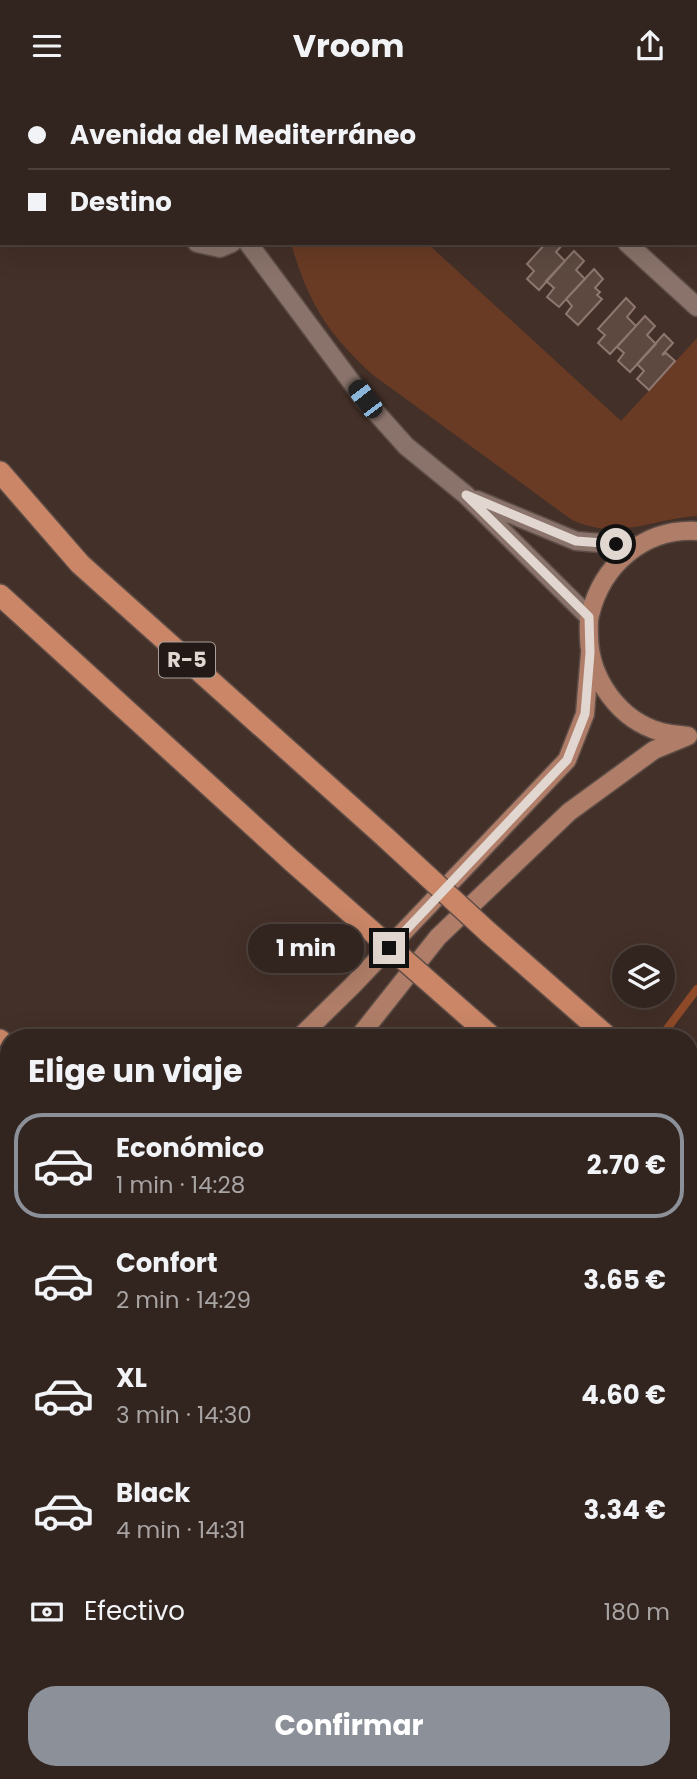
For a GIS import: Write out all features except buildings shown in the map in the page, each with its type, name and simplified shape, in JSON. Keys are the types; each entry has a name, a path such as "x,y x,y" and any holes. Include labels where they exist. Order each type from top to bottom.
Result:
{"highway":[{"name":"R-5","path":"0,472 80,564 599,1029"},
{"path":"0,595 293,862 483,1029"},
{"path":"0,616 120,706"}],"main road":[{"path":"308,1029 354,985 567,760 585,714 590,653 589,617 605,576 636,546 659,535 683,530 697,531"},
{"path":"590,653 599,680 614,702 636,720 661,732 692,735"},
{"path":"365,1029 438,937 569,812 653,750 692,735"}],"street":[{"path":"208,245 226,245"},
{"path":"250,245 365,399 406,446 466,495 589,617"},
{"path":"629,245 697,307"},
{"path":"466,495 576,541 636,546"}],"shaded area":[{"path":"292,245 429,245 621,421 697,338 697,516 620,529 589,526 572,520 373,375 344,346 321,316"}],"waterway":[{"path":"667,1029 697,989"}],"route":[{"path":"389,948 567,760 585,714 590,653 589,617 466,495 576,541 616,544"}]}
